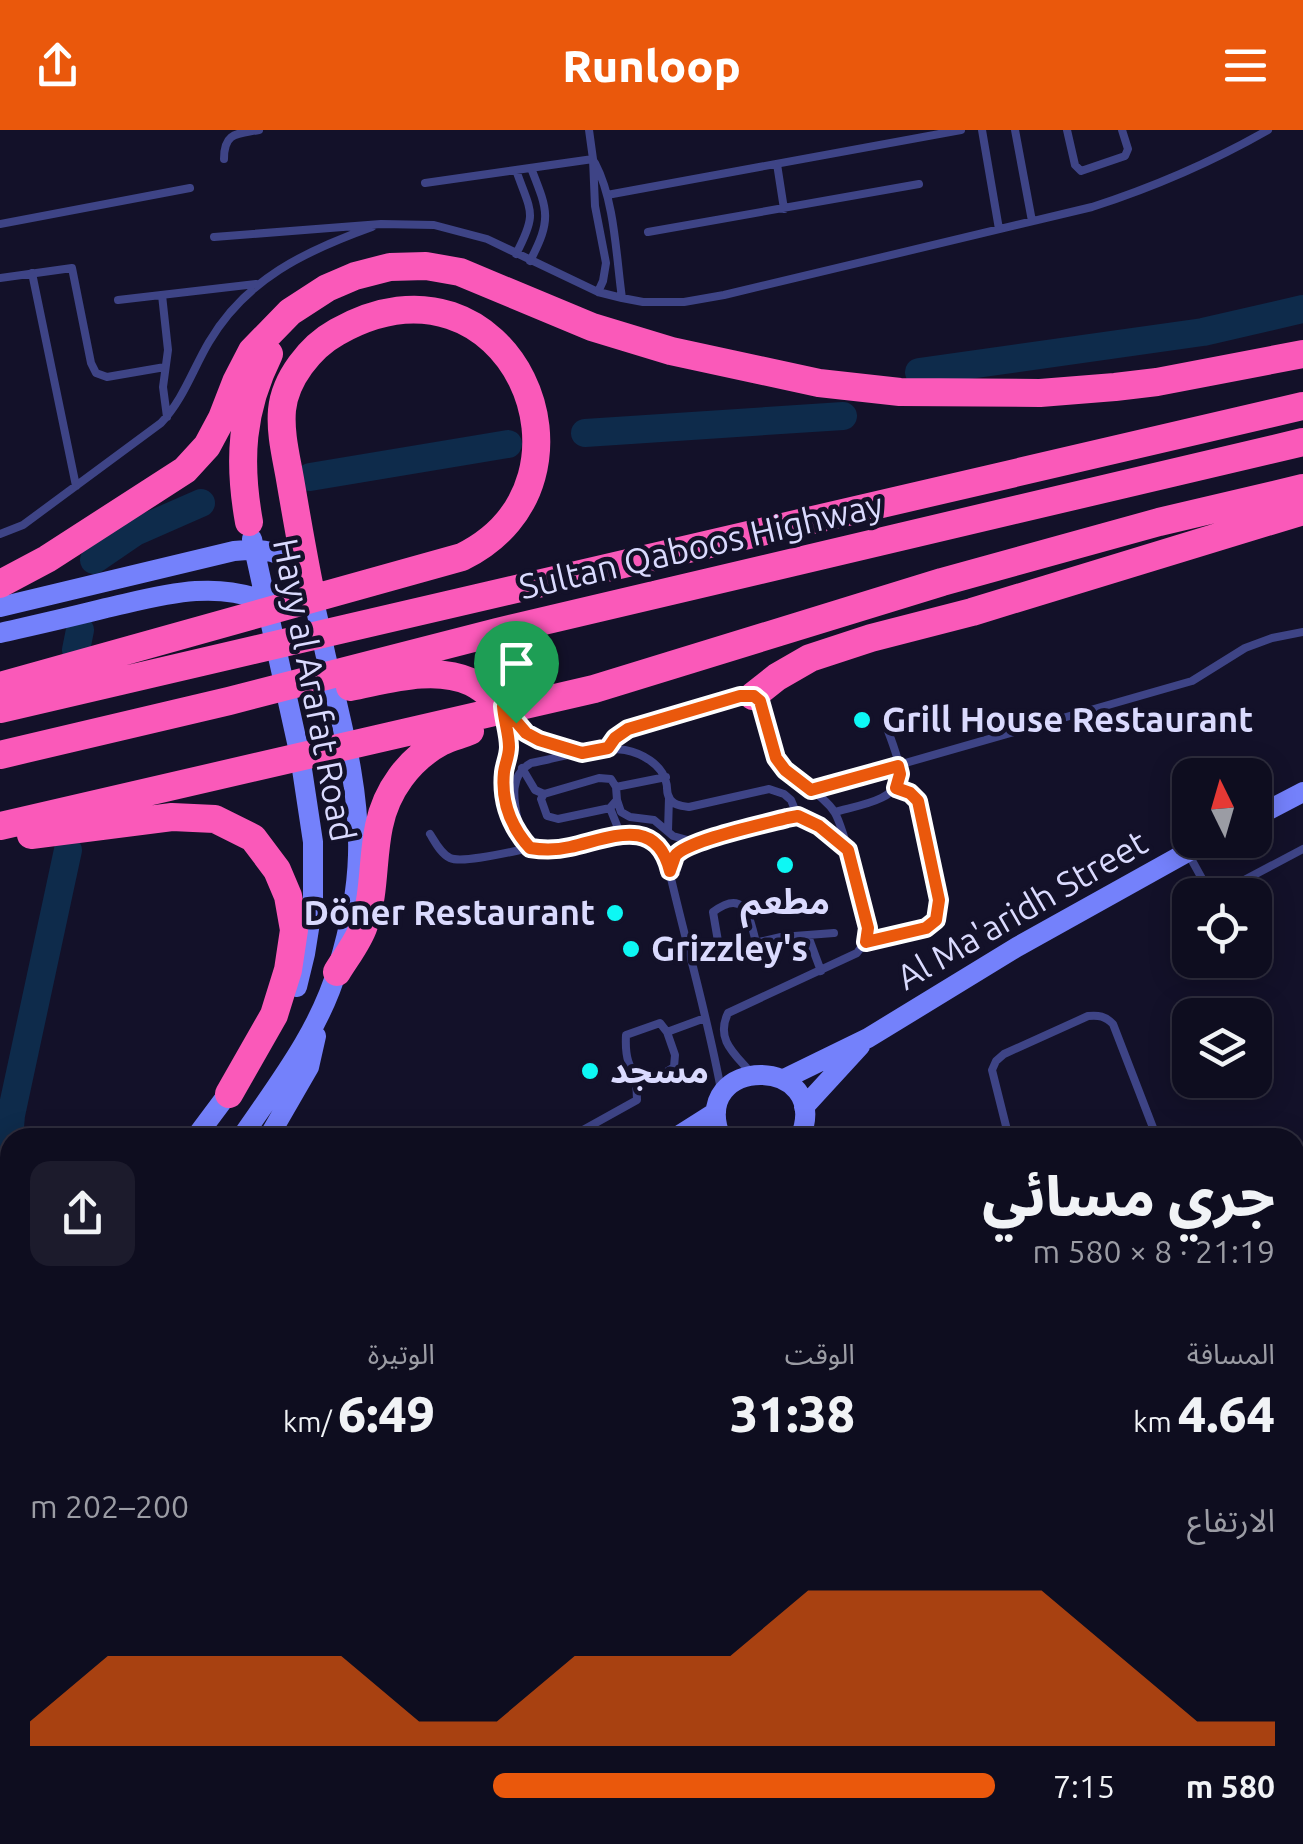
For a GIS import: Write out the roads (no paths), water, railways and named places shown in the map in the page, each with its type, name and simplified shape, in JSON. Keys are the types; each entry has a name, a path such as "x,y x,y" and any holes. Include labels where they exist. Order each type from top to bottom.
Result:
{"highway":[{"path":"252,536 242,489 252,351 290,312 328,288 390,267 426,266 460,272 592,326 672,351 819,383 900,392 1040,393 1114,387 1303,354"},
{"path":"0,686 462,557 482,548 514,514 536,454 528,389 500,346 483,332 443,312 420,308 388,311 357,320 325,338 288,383 282,409 283,438 308,584"},
{"path":"0,584 185,470 207,446 250,373"},
{"name":"Sultan Qaboos Highway","path":"0,709 1303,406"},
{"name":"Sultan Qaboos Highway","path":"0,755 229,702 497,632 1303,442"},
{"path":"337,972 364,928 387,799 403,773 442,741 749,639 942,582 1159,522 1303,488"},
{"path":"754,696 810,658 1303,511"},
{"path":"229,702 444,674 476,684 503,706"},
{"path":"0,826 594,689"},
{"path":"0,839 172,818 215,819 253,838 276,870 288,896 294,930 288,970 274,1015 229,1094"}],"main road":[{"path":"0,607 234,551 252,536 271,552 291,561 308,584"},
{"name":"Hayy al Arafat Road","path":"203,1128 282,1020 297,986 312,904 314,870 300,756 252,536"},
{"name":"Hayy al Arafat Road","path":"248,1128 296,1057 324,1006 337,972 356,892 354,786 308,584"},
{"path":"0,633 203,590 234,591 266,602"},
{"path":"1272,808 1303,792"},
{"name":"Al Ma'aridh Street","path":"784,1079 868,1038 1176,858"},
{"path":"274,1128 309,1067 324,1006"},
{"name":"Al Ma'aridh Street","path":"804,1107 868,1038"},
{"path":"688,1128 719,1103 730,1085 762,1073 793,1086 804,1107 804,1128"},
{"path":"718,1128 719,1103"}],"lane":[{"path":"224,159 224,146 233,135 259,130"},
{"path":"589,130 595,206 622,298"},
{"path":"607,195 961,130"},
{"path":"982,130 999,229"},
{"path":"1015,130 1032,221"},
{"path":"1067,130 1075,165 1081,171 1125,156 1128,150 1122,130"},
{"path":"214,236 380,224 434,225 487,239 598,292 663,303 704,300 1092,207 1200,166 1268,130"},
{"path":"426,183 593,159"},
{"path":"593,159 607,195 610,251 598,292"},
{"path":"777,164 784,209"},
{"path":"530,262 543,237 546,219 531,168"},
{"path":"516,170 531,216 516,254"},
{"path":"648,232 918,184"},
{"path":"0,224 190,188"},
{"path":"0,534 23,525 167,417 220,325 256,284 332,242 380,224"},
{"path":"0,278 72,268 96,373 107,378 164,366"},
{"path":"32,273 76,486"},
{"path":"118,300 256,284"},
{"path":"162,295 168,350 163,387 167,417"},
{"path":"811,790 1192,681 1244,648 1303,632"},
{"path":"608,748 628,729 740,696 754,696 760,701 776,758 834,812 868,928 866,942 857,953 728,1012 722,1030 725,1042 752,1074"},
{"path":"503,706 526,733 582,753"},
{"path":"503,706 509,750 504,774 508,815 530,848"},
{"path":"834,812 888,796 896,788 900,774 887,728"},
{"path":"520,837 514,788 522,768 608,748 643,756 666,777 668,831"},
{"path":"522,768 535,790 544,794 599,778 610,779 616,787 613,804 620,834"},
{"path":"616,787 666,777"},
{"path":"866,942 926,928 936,920 939,911 918,801 896,788"},
{"path":"668,798 678,806 689,807 769,789 791,800 798,816"},
{"path":"544,794 541,799 547,816 558,818 613,804"},
{"path":"613,804 630,817 654,820 681,840 705,840"},
{"path":"670,871 680,852 705,840 798,816 819,826 848,850"},
{"path":"430,834 449,858 461,860 530,848 567,848 620,834 650,840 662,852 670,871 713,1045 719,1103"},
{"path":"1248,878 1302,851"},
{"path":"756,942 743,904 713,912 719,947 724,950 781,937 834,932"},
{"path":"808,936 821,971"},
{"path":"1006,1128 992,1070 996,1061 1004,1054 1097,1015 1113,1024 1153,1128"},
{"path":"666,1032 704,1018"},
{"path":"587,1128 637,1100 636,1076 626,1035 660,1022 675,1055 674,1067 642,1079 636,1076"}],"waterway":[{"path":"919,372 1203,332 1303,309"},
{"path":"585,433 843,416"},
{"path":"310,477 508,444"},
{"path":"94,560 135,532 201,503"},
{"path":"76,650 80,630"},
{"path":"10,1128 68,850"}],"place":[{"name":"Grill House Restaurant","path":"862,720"},
{"name":"مطعم","path":"785,865"},
{"name":"Döner Restaurant","path":"615,913"},
{"name":"Grizzley's","path":"631,949"},
{"name":"مسجد","path":"590,1071"}]}
